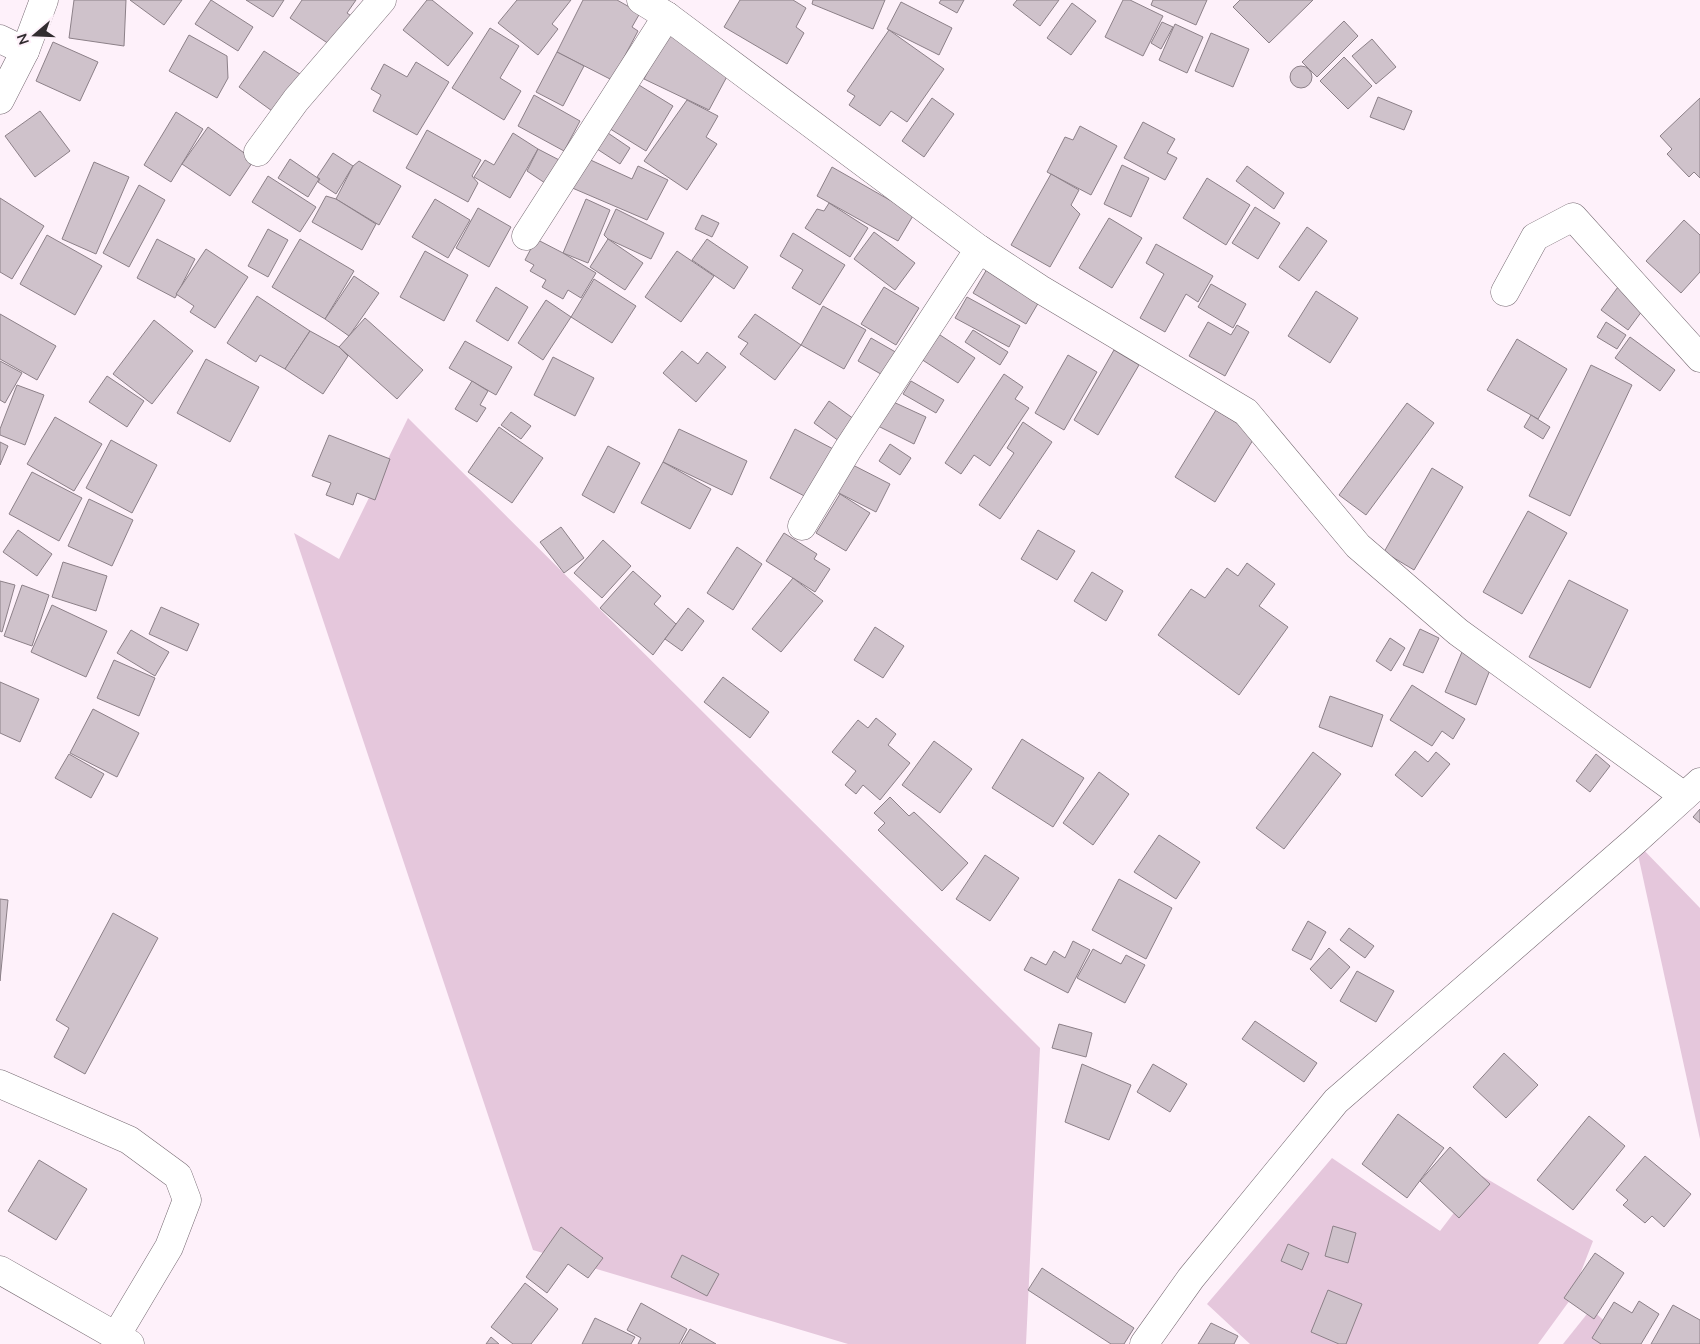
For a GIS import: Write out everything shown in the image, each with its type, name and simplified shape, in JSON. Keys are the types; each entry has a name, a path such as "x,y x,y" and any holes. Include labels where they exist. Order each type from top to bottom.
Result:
{"street":[{"path":"0,100 25,52 44,0"},
{"path":"258,152 296,100 382,0"},
{"path":"641,0 667,16 979,250 1040,289 1246,412 1358,546 1458,632 1692,789 1635,841 1336,1101 1191,1278 1144,1344"},
{"path":"526,236 667,16"},
{"path":"0,39 25,52"},
{"path":"1505,292 1535,237 1574,217 1700,358"},
{"path":"802,526 848,449 979,250"},
{"path":"0,1084 129,1140 178,1176 187,1200 169,1247 123,1340 0,1270"}],"shaded area":[{"path":"408,418 1040,1048 1026,1344 848,1344 533,1250 294,533 339,559"},
{"path":"1635,841 1700,908 1700,1139"},
{"path":"1332,1158 1440,1231 1482,1176 1593,1241 1570,1300 1538,1344 1250,1344 1207,1304"},
{"path":"1591,1309 1630,1344 1563,1344"}],"building":[{"path":"74,0 126,0 124,46 69,38"},
{"path":"130,0 182,0 164,25"},
{"path":"211,0 253,27 238,51 195,24"},
{"path":"246,0 284,0 273,17"},
{"path":"302,0 356,0 347,13 360,22 332,46 290,18"},
{"path":"427,0 432,0 473,33 448,66 403,30"},
{"path":"517,0 571,0 552,24 558,29 538,55 498,23"},
{"path":"583,0 617,0 640,13 632,27 638,31 612,80 557,52"},
{"path":"740,0 793,0 806,8 796,27 804,33 787,64 724,27"},
{"path":"813,0 885,0 873,29 812,4"},
{"path":"941,0 964,0 957,13 939,3"},
{"path":"1017,0 1059,0 1040,26 1013,5"},
{"path":"1123,0 1130,0 1163,16 1143,56 1105,37"},
{"path":"1153,0 1207,0 1196,25 1151,5"},
{"path":"1240,0 1313,0 1269,43 1233,7"},
{"path":"901,2 952,28 939,55 887,29"},
{"path":"1072,3 1096,21 1071,55 1047,38"},
{"path":"1344,21 1358,36 1317,77 1302,62"},
{"path":"1162,22 1173,27 1161,49 1151,43"},
{"path":"1175,24 1203,37 1187,73 1159,60"},
{"path":"490,28 519,46 500,78 521,91 504,120 452,88"},
{"path":"889,30 944,69 907,122 891,111 880,126 849,105 855,96 847,91"},
{"path":"1211,33 1249,49 1233,87 1195,71"},
{"path":"667,34 731,69 709,110 644,79"},
{"path":"189,35 227,56 228,78 217,98 169,71"},
{"path":"1372,39 1396,67 1376,84 1352,56"},
{"path":"53,42 98,62 80,101 36,81"},
{"path":"264,51 303,76 279,116 239,87"},
{"path":"557,52 584,66 563,106 536,92"},
{"path":"1344,57 1372,86 1348,109 1320,81"},
{"path":"416,62 449,82 417,135 373,111 381,95 371,89 384,64 407,77"},
{"path":"1301,66 1309,69 1312,77 1309,85 1301,88 1293,85 1290,77 1293,69"},
{"path":"634,82 673,106 646,151 607,127"},
{"path":"534,95 580,121 564,151 518,126"},
{"path":"1378,97 1412,111 1404,130 1370,117"},
{"path":"932,98 954,114 924,157 902,141"},
{"path":"1700,98 1700,178 1694,172 1689,177 1667,154 1672,149 1660,136"},
{"path":"687,100 718,116 706,137 717,144 687,190 644,161"},
{"path":"40,111 70,151 35,177 5,136"},
{"path":"176,112 203,129 171,182 144,165"},
{"path":"1143,122 1175,139 1167,153 1177,158 1165,180 1124,158"},
{"path":"1080,126 1117,146 1091,195 1047,172 1065,137 1073,140"},
{"path":"208,127 254,160 230,196 182,164"},
{"path":"427,130 481,160 472,176 478,183 468,202 406,168"},
{"path":"605,131 630,148 620,164 594,147"},
{"path":"513,133 538,149 510,198 474,177 485,160 494,165"},
{"path":"538,149 563,162 548,185 527,171"},
{"path":"333,153 353,166 336,194 318,182 320,179 317,177"},
{"path":"584,157 632,179 638,166 668,180 647,220 570,187"},
{"path":"290,159 319,179 308,197 278,178"},
{"path":"359,161 401,186 379,225 336,199 353,166"},
{"path":"94,162 129,177 96,254 62,239"},
{"path":"1122,165 1149,178 1131,217 1104,204"},
{"path":"1247,166 1284,193 1274,209 1236,181"},
{"path":"832,167 914,214 898,241 817,196"},
{"path":"1051,174 1079,190 1071,205 1080,214 1050,267 1011,245"},
{"path":"268,176 316,207 300,232 252,202"},
{"path":"1207,178 1250,205 1226,245 1183,218"},
{"path":"139,185 165,200 129,267 103,253"},
{"path":"326,196 336,199 376,224 362,250 312,222"},
{"path":"0,198 44,226 12,279 0,272"},
{"path":"435,199 470,220 448,258 412,237"},
{"path":"586,199 610,210 588,263 563,253"},
{"path":"829,203 868,228 850,257 805,228 817,209 824,211"},
{"path":"1255,207 1280,223 1258,259 1232,243"},
{"path":"478,208 511,227 489,267 456,248"},
{"path":"616,209 664,233 651,259 608,239 604,235"},
{"path":"702,215 719,223 712,237 695,229"},
{"path":"1109,218 1142,238 1112,288 1079,268"},
{"path":"1684,220 1700,235 1700,272 1681,293 1646,261"},
{"path":"1307,227 1327,241 1299,281 1279,267"},
{"path":"268,229 288,240 268,277 248,266"},
{"path":"874,232 915,263 895,290 854,259"},
{"path":"793,233 845,265 820,305 792,288 803,270 780,256"},
{"path":"47,235 102,266 75,315 20,284"},
{"path":"157,239 195,259 175,298 137,278"},
{"path":"300,239 354,271 325,319 272,287"},
{"path":"536,239 596,273 581,298 568,290 563,299 542,287 546,280 530,271 534,265 525,260"},
{"path":"608,239 643,263 625,290 590,267"},
{"path":"707,239 748,267 734,289 692,260"},
{"path":"1156,244 1213,276 1198,302 1186,294 1165,332 1140,318 1164,274 1146,263"},
{"path":"206,249 248,277 215,328 190,312 194,306 176,294"},
{"path":"425,251 468,275 444,321 400,297"},
{"path":"677,251 714,276 681,322 645,297"},
{"path":"987,269 1040,300 1026,324 973,293"},
{"path":"354,276 379,293 349,336 325,319"},
{"path":"594,279 636,306 612,343 571,317"},
{"path":"1211,284 1246,304 1233,328 1198,307"},
{"path":"496,287 528,307 508,341 476,321"},
{"path":"884,287 919,308 896,345 861,324"},
{"path":"1618,287 1645,307 1628,330 1601,310"},
{"path":"1316,291 1358,318 1330,363 1288,336"},
{"path":"257,296 310,331 285,369 260,355 256,362 227,343"},
{"path":"967,297 1020,326 1009,347 955,318"},
{"path":"546,300 571,317 543,360 518,343"},
{"path":"823,306 866,330 844,369 801,345"},
{"path":"0,314 56,346 37,380 0,359"},
{"path":"755,314 801,345 775,380 740,354 748,343 738,337"},
{"path":"365,318 423,370 397,399 339,347"},
{"path":"154,320 193,351 152,404 113,374"},
{"path":"1208,322 1231,335 1237,325 1249,332 1225,376 1189,356"},
{"path":"1606,322 1626,335 1617,349 1597,337"},
{"path":"973,330 1008,352 1000,365 965,342"},
{"path":"310,331 339,347 348,356 323,394 285,369"},
{"path":"937,333 975,358 958,383 921,359"},
{"path":"1630,337 1675,370 1660,391 1615,358"},
{"path":"871,338 899,354 886,377 858,361"},
{"path":"1517,339 1567,369 1538,419 1487,390"},
{"path":"465,341 512,367 496,395 449,368"},
{"path":"1114,350 1139,365 1098,435 1074,420"},
{"path":"682,351 698,364 707,352 726,367 696,402 663,373"},
{"path":"1068,355 1097,372 1064,430 1035,413"},
{"path":"553,357 594,378 575,416 534,395"},
{"path":"206,359 259,387 230,442 177,413"},
{"path":"0,361 22,373 5,403 0,400"},
{"path":"1591,365 1632,385 1570,516 1529,496"},
{"path":"1004,374 1023,387 1015,399 1029,408 990,466 974,455 961,474 945,463"},
{"path":"107,376 144,401 127,427 89,402"},
{"path":"472,381 488,391 480,405 486,408 477,422 455,409"},
{"path":"911,381 944,400 936,413 903,394"},
{"path":"17,385 44,395 25,445 0,435 0,429"},
{"path":"889,400 926,417 914,444 878,426"},
{"path":"829,401 854,419 839,441 814,423"},
{"path":"1407,403 1434,423 1366,515 1339,495"},
{"path":"1216,410 1256,435 1215,502 1175,477"},
{"path":"511,412 531,426 521,439 501,425"},
{"path":"1531,415 1550,427 1543,439 1524,427"},
{"path":"55,417 102,444 74,491 27,464"},
{"path":"1023,422 1052,442 1000,519 979,505 1014,453 1007,448"},
{"path":"499,427 543,458 512,503 468,472"},
{"path":"679,429 747,461 732,495 663,462"},
{"path":"795,429 837,451 812,500 770,478"},
{"path":"329,435 390,459 375,500 357,493 353,505 326,495 331,483 312,476"},
{"path":"111,440 157,465 132,513 86,488"},
{"path":"0,442 8,446 0,465"},
{"path":"890,444 911,458 900,475 879,461"},
{"path":"608,446 640,463 614,513 582,495"},
{"path":"663,462 711,489 690,529 641,503"},
{"path":"847,462 890,484 876,512 833,490"},
{"path":"1432,468 1463,487 1414,570 1384,552"},
{"path":"32,472 82,498 59,541 9,514"},
{"path":"840,494 870,513 846,551 816,533"},
{"path":"89,499 133,520 112,566 68,546"},
{"path":"1528,511 1567,533 1522,614 1483,592"},
{"path":"561,527 584,558 564,573 540,542"},
{"path":"18,530 52,554 37,576 3,552"},
{"path":"1038,530 1075,551 1057,580 1021,559"},
{"path":"784,533 817,554 814,559 830,569 815,592 766,561"},
{"path":"603,540 631,566 602,598 574,573"},
{"path":"737,547 762,564 733,610 707,593"},
{"path":"63,562 107,576 96,611 52,597"},
{"path":"1247,563 1275,584 1259,606 1288,627 1239,695 1158,635 1191,589 1205,598 1227,568 1238,576"},
{"path":"633,571 661,596 654,604 676,624 653,655 600,608"},
{"path":"1092,572 1123,591 1106,621 1074,601"},
{"path":"793,578 823,601 781,652 752,629"},
{"path":"1569,580 1628,610 1590,688 1529,657"},
{"path":"0,581 15,585 2,632 0,631"},
{"path":"22,585 49,595 32,646 4,636"},
{"path":"52,605 107,631 86,677 31,652"},
{"path":"161,607 199,624 187,651 149,634"},
{"path":"688,608 704,621 682,651 665,639"},
{"path":"875,627 904,646 883,678 854,660"},
{"path":"1420,629 1439,638 1423,673 1403,665"},
{"path":"131,630 169,652 155,676 117,653"},
{"path":"1390,638 1405,648 1391,671 1376,661"},
{"path":"1462,652 1492,665 1476,705 1445,692"},
{"path":"114,660 155,678 139,716 97,698"},
{"path":"723,677 769,712 750,738 704,702"},
{"path":"0,682 39,699 20,742 0,733"},
{"path":"1412,685 1465,719 1453,739 1442,731 1432,746 1390,720"},
{"path":"1330,696 1383,715 1372,747 1319,727"},
{"path":"93,709 139,733 117,777 70,753"},
{"path":"876,718 896,734 888,745 910,763 880,800 863,785 856,794 845,785 856,771 832,752 858,720 868,728"},
{"path":"1022,739 1084,778 1053,827 992,788"},
{"path":"934,741 972,769 940,813 902,785"},
{"path":"1415,751 1428,762 1436,752 1450,764 1422,797 1395,775"},
{"path":"1313,752 1341,774 1284,849 1256,828"},
{"path":"69,754 104,774 91,798 55,778"},
{"path":"1596,754 1610,766 1590,792 1576,781"},
{"path":"1099,772 1129,794 1093,845 1063,823"},
{"path":"890,797 909,816 914,812 968,863 942,891 878,830 885,823 874,813"},
{"path":"1700,809 1700,823 1693,817"},
{"path":"1159,835 1200,862 1176,899 1134,872"},
{"path":"985,855 1019,878 990,921 956,899"},
{"path":"1119,879 1172,908 1146,959 1092,930"},
{"path":"0,899 8,900 0,981"},
{"path":"113,913 158,938 85,1074 54,1057 69,1028 56,1020"},
{"path":"1308,921 1326,932 1311,960 1292,950"},
{"path":"1349,928 1374,946 1365,958 1340,940"},
{"path":"1073,941 1090,950 1068,993 1024,970 1031,957 1046,965 1054,951 1065,958"},
{"path":"1329,948 1350,967 1331,989 1310,969"},
{"path":"1093,949 1121,964 1126,955 1145,965 1125,1003 1077,978"},
{"path":"1357,971 1394,991 1376,1022 1340,1001"},
{"path":"1255,1021 1317,1063 1304,1082 1242,1039"},
{"path":"1059,1024 1092,1033 1086,1057 1052,1048"},
{"path":"1504,1053 1538,1085 1506,1118 1473,1087"},
{"path":"1082,1064 1131,1085 1109,1140 1065,1122"},
{"path":"1153,1064 1187,1084 1170,1112 1137,1092"},
{"path":"1398,1114 1444,1148 1407,1198 1362,1164"},
{"path":"1589,1116 1625,1146 1573,1210 1537,1180"},
{"path":"1450,1147 1490,1184 1459,1218 1420,1181"},
{"path":"1645,1156 1691,1194 1664,1227 1652,1216 1645,1223 1623,1205 1628,1200 1616,1190"},
{"path":"39,1160 87,1189 56,1240 8,1211"},
{"path":"1333,1226 1356,1233 1348,1263 1325,1256"},
{"path":"561,1227 603,1258 588,1278 568,1264 547,1293 526,1277"},
{"path":"1288,1244 1309,1253 1302,1270 1281,1261"},
{"path":"1595,1253 1624,1273 1594,1319 1564,1298"},
{"path":"682,1255 719,1274 707,1296 671,1277"},
{"path":"1042,1268 1134,1328 1124,1344 1111,1344 1028,1290"},
{"path":"525,1283 558,1309 531,1344 513,1344 491,1327"},
{"path":"1328,1290 1362,1304 1346,1344 1339,1344 1311,1332"},
{"path":"1639,1301 1659,1314 1641,1344 1601,1344 1592,1338 1614,1302 1632,1313"},
{"path":"641,1303 687,1329 679,1344 638,1344 641,1338 627,1330"},
{"path":"1673,1305 1700,1320 1700,1344 1651,1344"},
{"path":"595,1318 635,1337 631,1344 582,1344"},
{"path":"1211,1323 1238,1336 1234,1344 1198,1344"},
{"path":"690,1329 716,1344 681,1344"},
{"path":"491,1337 499,1344 486,1344"}]}
